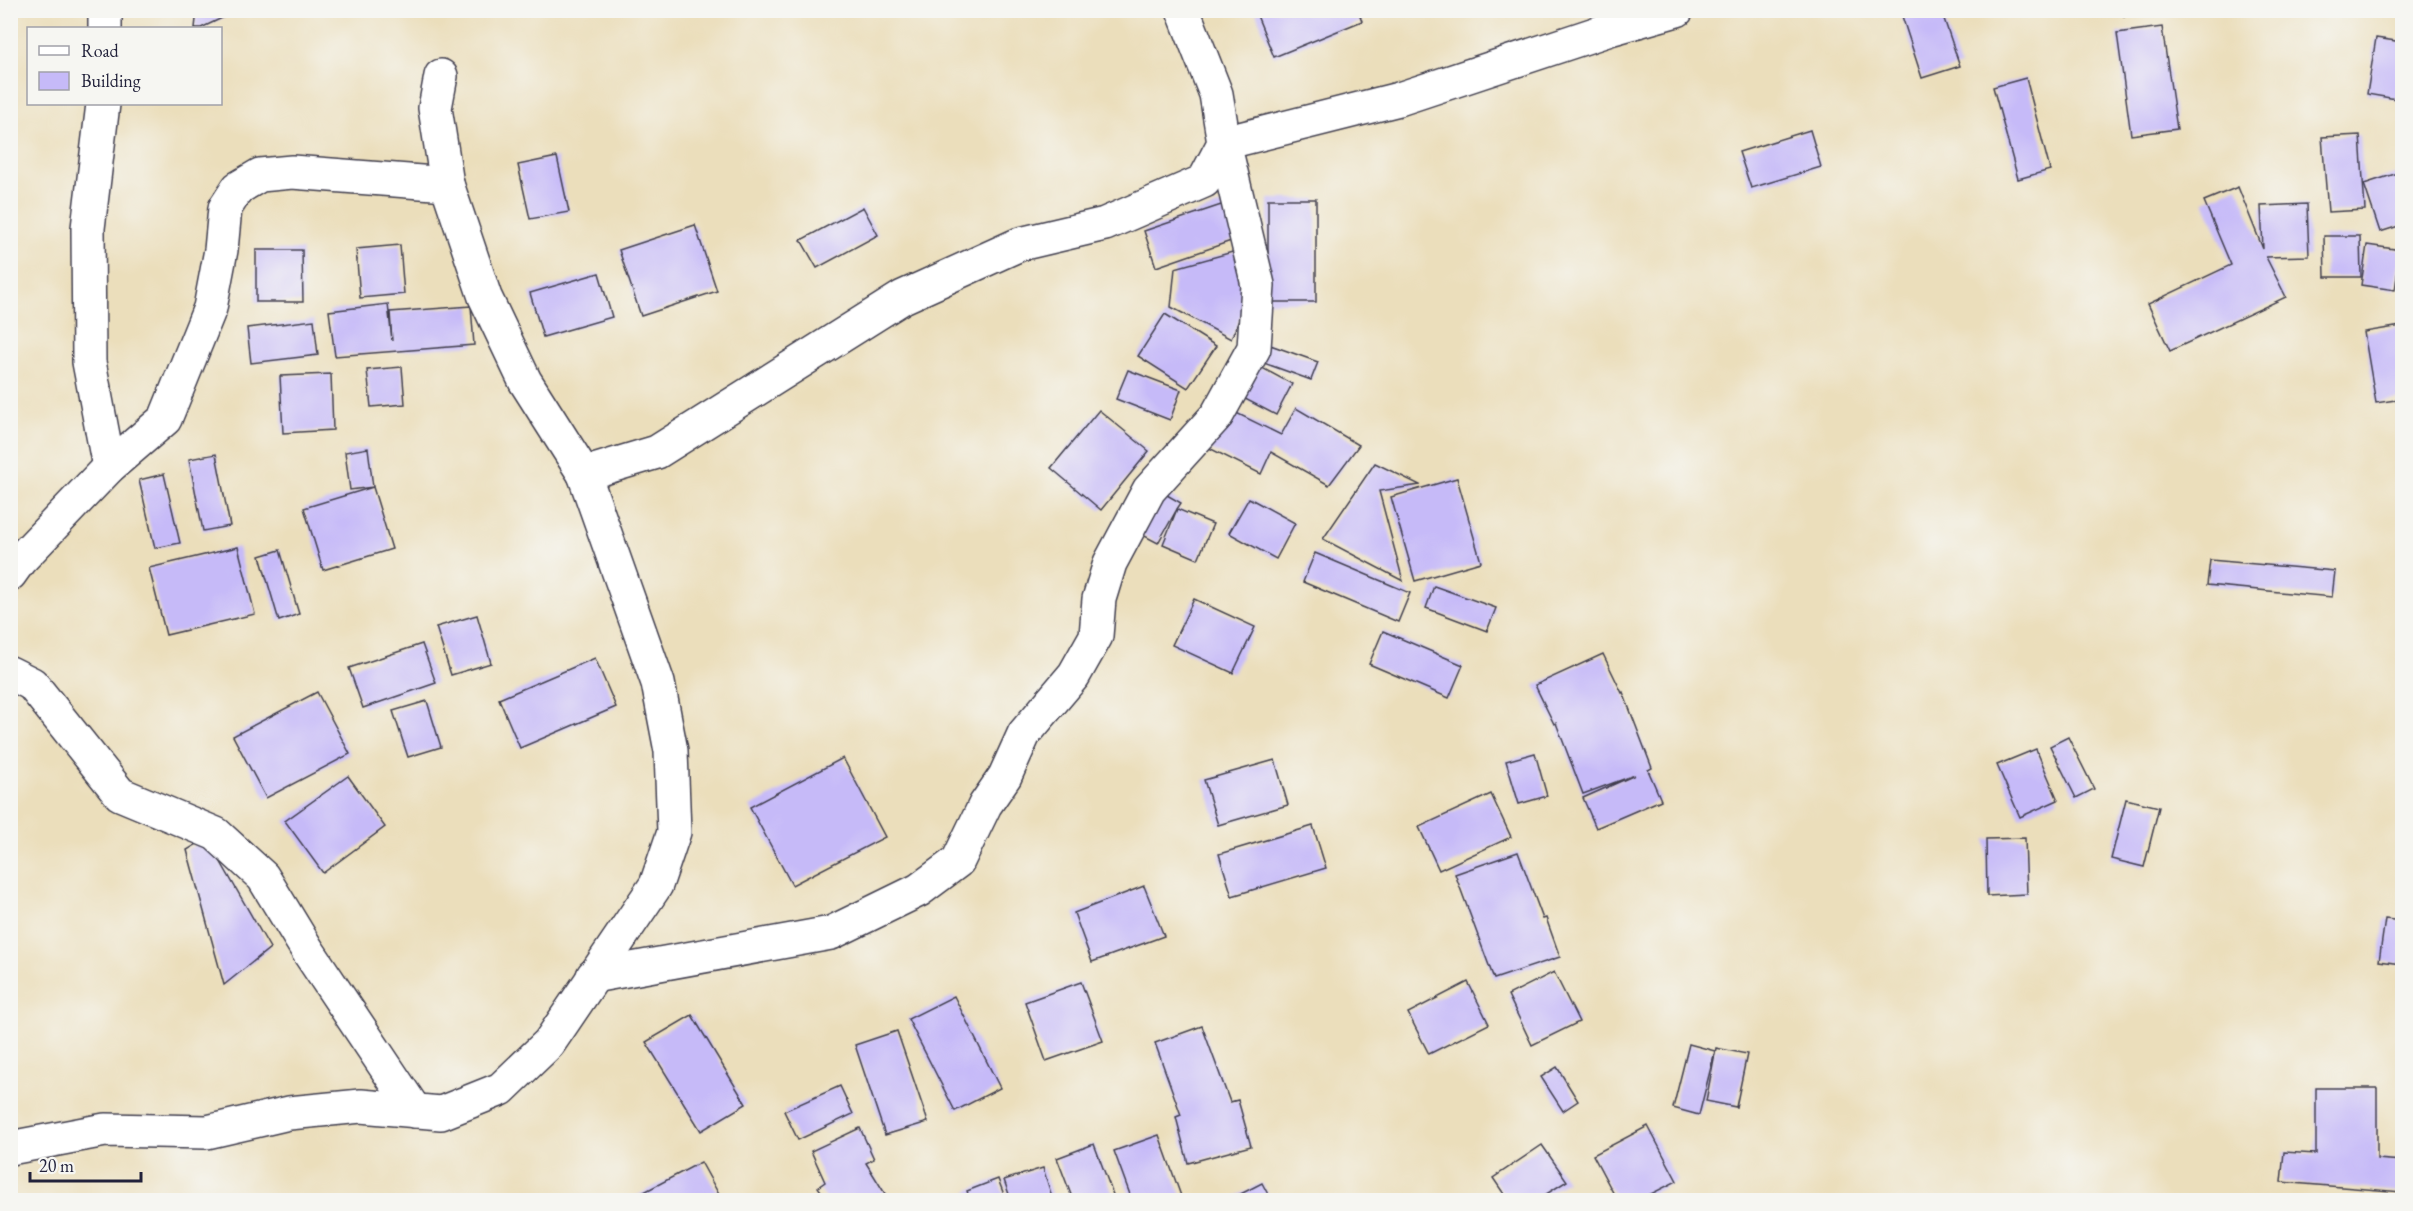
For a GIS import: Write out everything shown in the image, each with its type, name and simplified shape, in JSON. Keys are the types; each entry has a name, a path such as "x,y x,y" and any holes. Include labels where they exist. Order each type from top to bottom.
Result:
{"street":[{"path":"105,10 105,27"},
{"path":"593,976 831,933 920,890 958,861 985,805 1005,776 1024,734 1074,675 1096,636 1099,599 1110,563 1149,490 1217,415 1254,348 1258,285 1224,143 1216,94 1183,10"},
{"path":"584,474 657,452 903,297 1020,244 1105,224 1204,181 1224,143 1400,99 1610,29 1677,10"},
{"path":"10,1148 105,1130 207,1132 289,1113 361,1106 441,1113 501,1089 549,1043 656,885 674,832 671,751 658,682 584,474 525,381 485,297 447,184 435,108 441,76"},
{"path":"103,105 88,228 88,362 109,467"},
{"path":"10,573 109,467 165,419 210,308 221,250 225,208 238,188 260,175 292,172 447,184"},
{"path":"10,673 32,684 120,794 216,834 263,876 308,951 416,1111"}],"building":[{"path":"197,10 239,10 203,27 195,27"},
{"path":"1262,10 1358,10 1362,21 1274,57 1256,13"},
{"path":"1900,10 1941,10 1960,66 1922,78"},
{"path":"2122,10 2139,10 2139,11 2124,16"},
{"path":"2162,27 2177,129 2131,135 2117,33"},
{"path":"2376,38 2402,42 2402,100 2367,94"},
{"path":"2026,78 2050,170 2018,179 1993,87"},
{"path":"1810,130 1821,167 1751,188 1739,152"},
{"path":"2360,135 2365,210 2328,212 2322,137"},
{"path":"557,157 569,212 530,219 518,165"},
{"path":"2398,173 2402,185 2402,225 2380,232 2364,184"},
{"path":"2238,187 2263,249 2261,206 2307,204 2309,256 2266,257 2286,297 2170,351 2148,304 2231,265 2204,201"},
{"path":"1245,197 1257,232 1156,267 1144,231"},
{"path":"1268,199 1316,199 1316,302 1268,302"},
{"path":"863,207 878,235 817,268 801,240"},
{"path":"695,225 717,291 641,316 619,250"},
{"path":"2324,236 2360,236 2361,277 2325,277"},
{"path":"400,245 404,294 360,298 356,249"},
{"path":"2367,245 2401,250 2395,290 2361,285"},
{"path":"1254,246 1242,313 1231,339 1171,307 1175,268"},
{"path":"256,250 302,250 303,302 256,302"},
{"path":"599,273 612,317 543,337 530,293"},
{"path":"388,304 392,341 390,312 471,306 474,345 335,356 329,311"},
{"path":"1165,314 1216,346 1188,388 1138,356"},
{"path":"314,320 318,355 251,363 247,328"},
{"path":"2402,326 2402,399 2376,403 2364,332"},
{"path":"1245,336 1318,362 1311,380 1239,354"},
{"path":"1238,355 1292,384 1276,415 1222,387"},
{"path":"402,367 405,404 371,407 367,370"},
{"path":"1128,370 1181,390 1170,420 1116,399"},
{"path":"331,374 333,430 283,433 280,376"},
{"path":"1214,402 1281,435 1296,408 1359,445 1329,485 1271,452 1261,474 1195,441"},
{"path":"1099,410 1149,451 1101,510 1051,468"},
{"path":"368,448 373,487 350,490 345,452"},
{"path":"216,454 230,526 203,531 189,459"},
{"path":"1375,463 1420,485 1379,491 1403,581 1323,539"},
{"path":"164,474 180,543 155,548 139,480"},
{"path":"1457,478 1481,562 1415,581 1391,497"},
{"path":"373,487 392,549 323,570 304,508"},
{"path":"1160,491 1181,503 1158,543 1137,532"},
{"path":"1249,498 1295,523 1276,559 1229,533"},
{"path":"1177,509 1213,524 1198,559 1163,544"},
{"path":"238,547 255,614 166,635 149,568"},
{"path":"280,550 299,614 279,621 260,556"},
{"path":"1315,553 1410,593 1398,622 1303,582"},
{"path":"2210,560 2335,571 2332,597 2207,585"},
{"path":"1434,586 1496,608 1487,631 1426,608"},
{"path":"1194,599 1255,627 1233,673 1172,645"},
{"path":"477,615 491,663 451,675 436,627"},
{"path":"1383,631 1463,665 1449,698 1369,664"},
{"path":"422,644 436,683 363,708 349,668"},
{"path":"1603,654 1623,692 1652,768 1648,770 1661,800 1596,828 1583,798 1635,775 1583,794 1556,723 1554,724 1535,685"},
{"path":"595,658 616,707 520,748 499,699"},
{"path":"317,692 350,754 266,798 233,736"},
{"path":"427,701 441,747 408,757 393,711"},
{"path":"2068,737 2094,789 2076,798 2050,746"},
{"path":"2036,749 2058,800 2020,817 1997,765"},
{"path":"1535,753 1547,796 1519,804 1506,761"},
{"path":"843,758 885,837 792,885 750,807"},
{"path":"1275,760 1288,805 1218,825 1204,780"},
{"path":"348,776 385,827 323,873 285,821"},
{"path":"1491,794 1511,837 1439,870 1419,827"},
{"path":"2126,799 2159,807 2144,867 2111,859"},
{"path":"1313,826 1326,868 1232,896 1219,854"},
{"path":"207,838 270,948 224,985 187,850"},
{"path":"2025,838 2027,894 1987,896 1986,839"},
{"path":"1518,852 1560,957 1494,979 1455,874"},
{"path":"1144,886 1164,936 1092,962 1074,913"},
{"path":"2385,919 2402,921 2402,964 2379,961"},
{"path":"1554,972 1579,1022 1532,1045 1508,995"},
{"path":"1081,982 1103,1041 1046,1061 1025,1002"},
{"path":"1468,982 1489,1024 1429,1054 1408,1013"},
{"path":"954,996 1000,1088 955,1111 908,1019"},
{"path":"692,1015 746,1104 701,1131 646,1042"},
{"path":"1202,1026 1230,1102 1238,1100 1251,1146 1188,1163 1176,1117 1181,1115 1155,1043"},
{"path":"897,1031 928,1122 885,1135 855,1045"},
{"path":"1689,1044 1715,1051 1699,1115 1673,1108"},
{"path":"1716,1048 1747,1054 1736,1107 1706,1101"},
{"path":"1557,1067 1578,1101 1563,1111 1541,1077"},
{"path":"840,1086 853,1114 798,1140 784,1111"},
{"path":"2316,1088 2377,1088 2377,1159 2402,1161 2402,1192 2281,1182 2284,1152 2316,1154"},
{"path":"1648,1126 1677,1181 1639,1200 1617,1200 1593,1155"},
{"path":"860,1128 874,1159 866,1163 889,1200 827,1200 818,1187 825,1182 811,1151"},
{"path":"1159,1135 1181,1196 1168,1200 1132,1200 1114,1151"},
{"path":"1094,1144 1115,1200 1073,1200 1057,1158"},
{"path":"1542,1145 1567,1181 1537,1200 1508,1200 1493,1178"},
{"path":"701,1162 722,1200 629,1200"},
{"path":"1043,1168 1053,1200 1011,1200 1004,1180"},
{"path":"998,1179 1006,1200 970,1200 967,1191"},
{"path":"1262,1183 1271,1200 1229,1200"}]}
